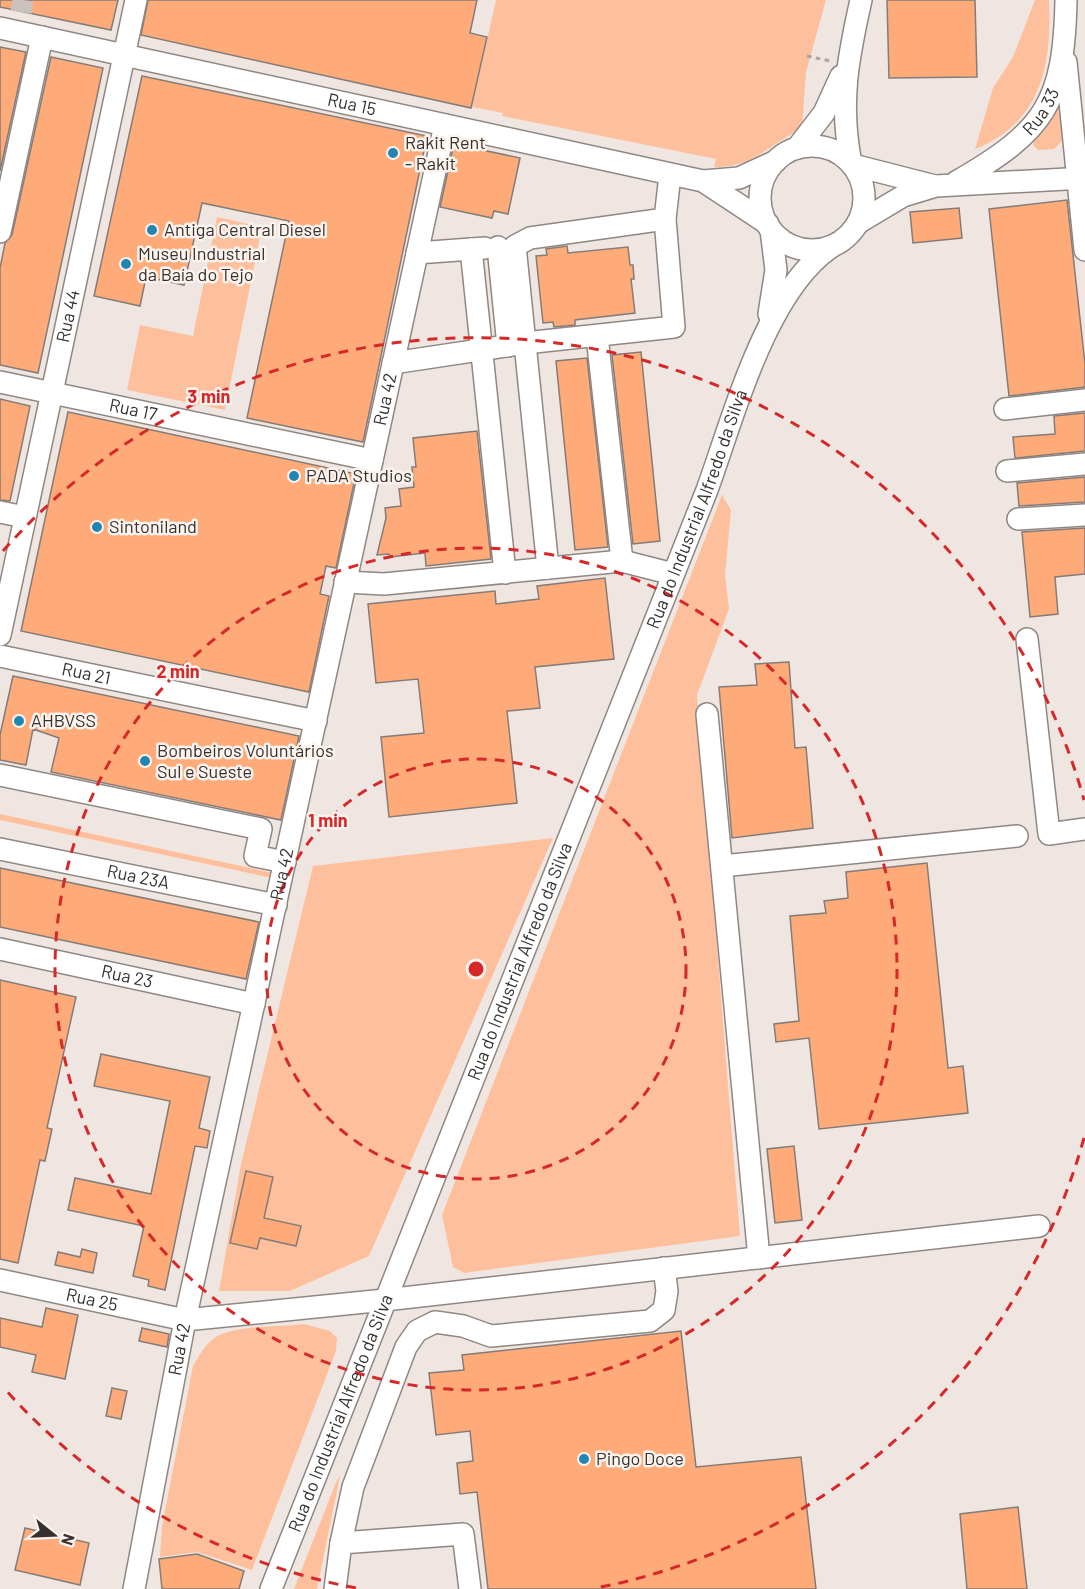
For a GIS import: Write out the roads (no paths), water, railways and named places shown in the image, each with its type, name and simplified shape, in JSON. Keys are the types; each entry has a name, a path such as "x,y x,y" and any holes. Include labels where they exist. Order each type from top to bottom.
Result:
{"street":[{"name":"Rua 44","path":"0,634 136,0"},
{"path":"797,148 825,113 846,65 861,0"},
{"name":"Rua 33","path":"945,185 992,161 1025,136 1051,97 1065,49 1066,0"},
{"name":"Rua 15","path":"13,24 42,37 703,182 739,178 776,161"},
{"path":"0,232 42,37"},
{"path":"1065,49 1081,179 1085,250"},
{"path":"846,65 844,130 852,164"},
{"name":"Rua 42","path":"134,1589 185,1320 445,125"},
{"path":"810,145 837,151 852,164 861,178 864,193 863,208 858,223 847,237 831,247 814,250 796,248 782,241 769,227 760,201 761,186 768,170 776,161 797,148 810,145"},
{"path":"852,164 945,185"},
{"path":"393,363 516,345 674,327 665,219 670,175"},
{"path":"858,223 903,196 945,185 1081,179"},
{"name":"Rua 15","path":"703,182 769,227"},
{"path":"417,253 506,247 530,238 665,219"},
{"name":"Rua do Industrial Alfredo da Silva","path":"766,332 776,270 769,227"},
{"path":"506,247 516,345 548,568"},
{"name":"Rua do Industrial Alfredo da Silva","path":"271,1589 673,574 766,332 796,279 817,256 831,247"},
{"path":"471,249 505,573"},
{"path":"597,336 622,561"},
{"name":"Rua 17","path":"0,382 372,460"},
{"path":"1005,409 1085,400"},
{"path":"1007,471 1085,464"},
{"path":"0,512 25,517"},
{"path":"1018,519 1085,515"},
{"path":"345,582 384,584 622,561 673,574"},
{"path":"1027,639 1049,834 1085,828"},
{"name":"Rua 21","path":"0,656 316,721"},
{"path":"707,714 759,1258"},
{"path":"0,775 261,829 255,856 285,862"},
{"path":"722,866 1017,836"},
{"name":"Rua 23A","path":"0,849 276,905"},
{"name":"Rua 23","path":"0,950 254,1004"},
{"name":"Rua 25","path":"0,1280 185,1320 385,1300 1039,1226"},
{"path":"335,1589 341,1543 357,1476 406,1347 417,1331 435,1322 463,1326 491,1336 650,1321 664,1310 667,1291 664,1268"},
{"path":"341,1543 463,1534 470,1589"}],"tunnel":[{"path":"21,12 23,0"}],"place":[{"name":"Rakit Rent - Rakit","path":"393,153"},
{"name":"Antiga Central Diesel","path":"152,230"},
{"name":"Museu Industrial da Baía do Tejo","path":"126,264"},
{"name":"PADA Studios","path":"294,476"},
{"name":"Sintoniland","path":"97,527"},
{"name":"AHBVSS","path":"19,721"},
{"name":"Bombeiros Voluntários Sul e Sueste","path":"145,761"},
{"name":"Pingo Doce","path":"584,1459"}]}
